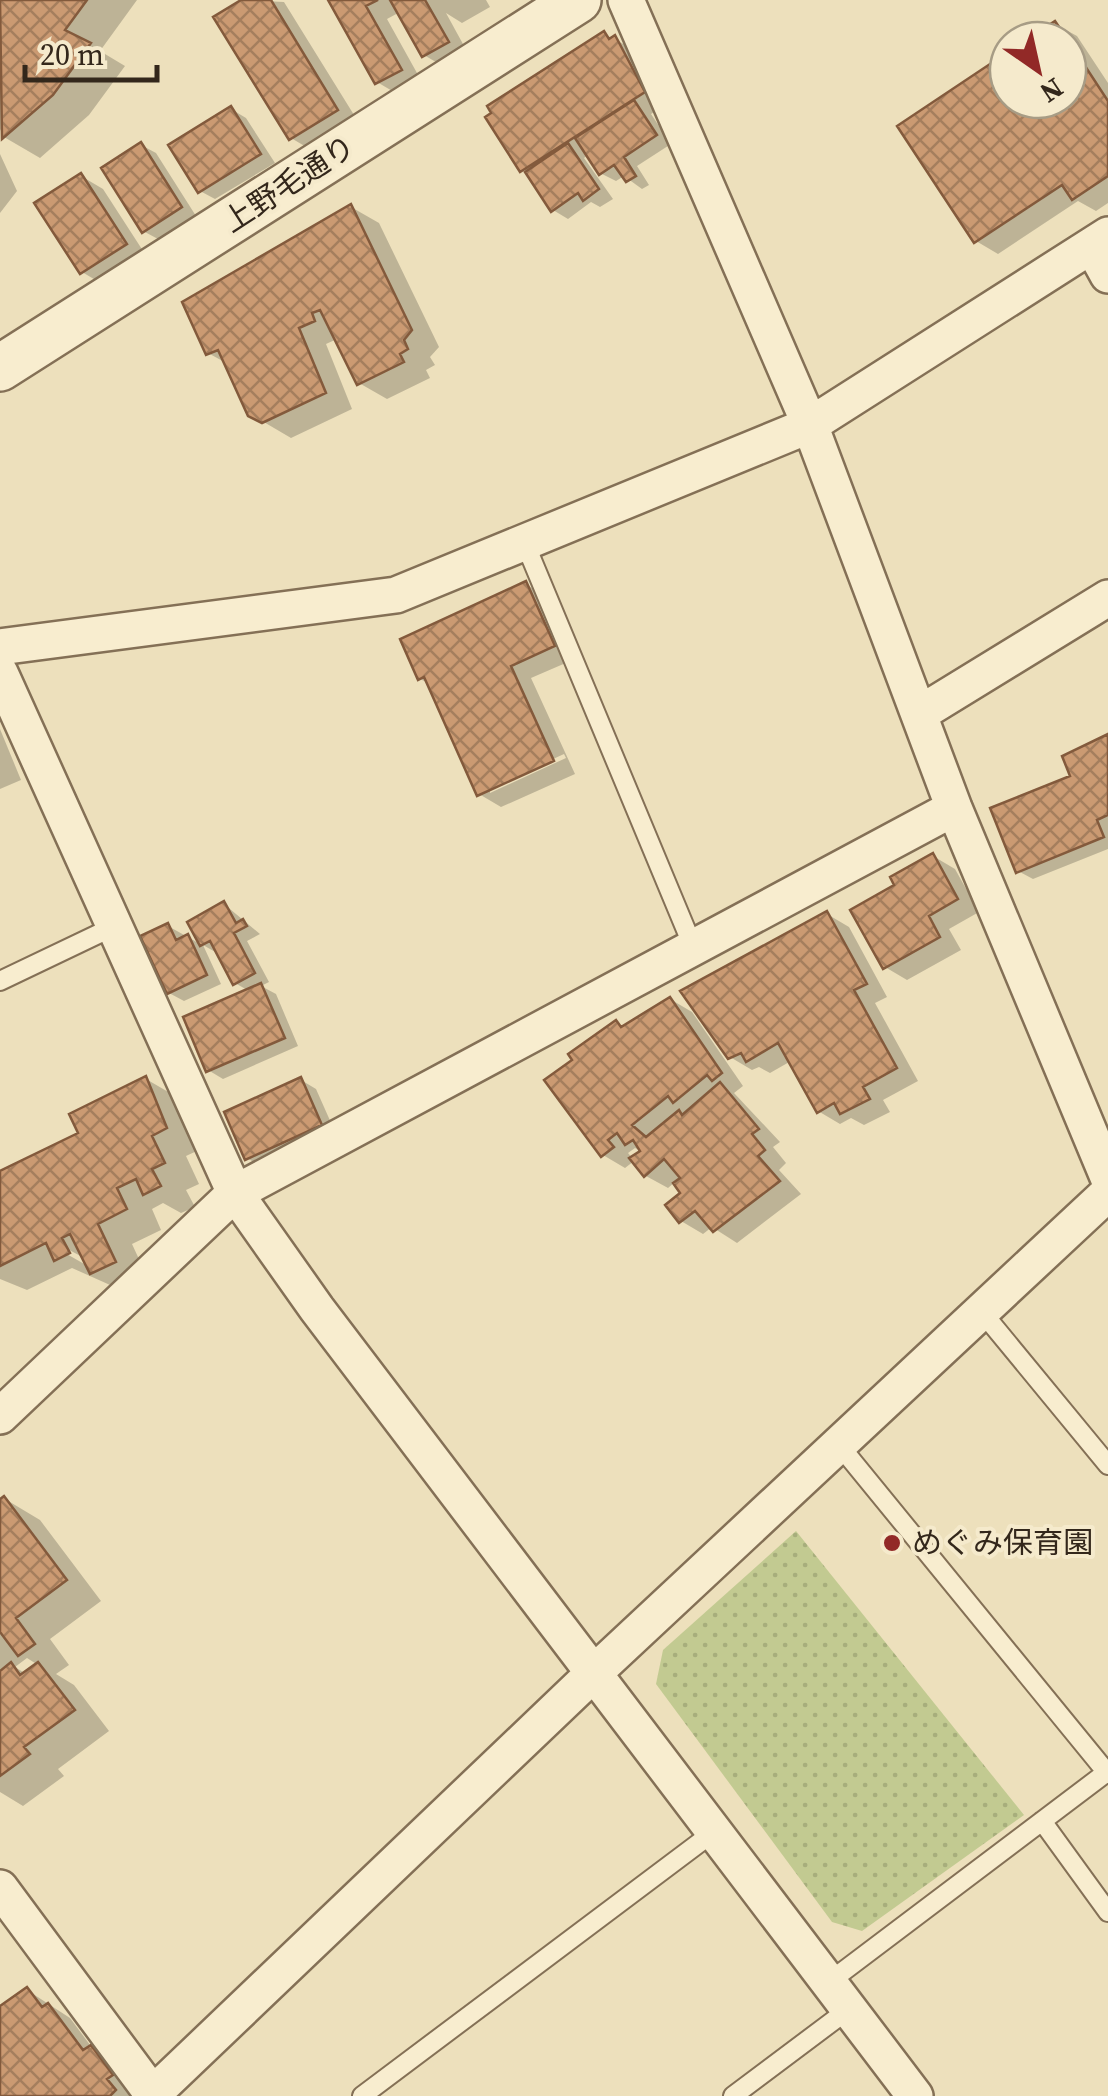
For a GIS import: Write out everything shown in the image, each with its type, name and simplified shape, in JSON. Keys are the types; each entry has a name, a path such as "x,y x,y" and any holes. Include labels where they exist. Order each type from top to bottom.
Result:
{"street":[{"name":"上野毛通り","path":"0,368 578,0"},
{"path":"626,0 810,425 954,808 1108,1177"},
{"path":"0,647 396,595 810,425 1102,252"},
{"path":"918,714 1108,598"},
{"path":"0,674 235,1193 317,1308 915,2096"},
{"path":"0,1416 235,1193 954,808"},
{"path":"0,1888 152,2096 595,1672 1108,1193"}],"lane":[{"path":"524,542 694,949"},
{"path":"0,981 114,926"},
{"path":"982,1312 1108,1464"},
{"path":"732,2096 839,1995 1042,1821 1107,1773 840,1446"},
{"path":"1042,1821 1108,1912"},
{"path":"362,2096 715,1832"}],"green space":[{"path":"796,1531 1024,1815 862,1931 832,1922 656,1684 663,1650"}],"building":[{"path":"0,0 87,0 65,30 91,43 53,95 2,139"},
{"path":"241,0 271,0 338,110 289,140 213,17"},
{"path":"328,0 378,0 366,6 402,70 375,84"},
{"path":"390,0 425,0 449,42 422,57"},
{"path":"604,31 609,39 615,35 645,92 520,172 485,117 491,113 487,106"},
{"path":"988,65 988,120 1088,120 1088,70 1108,101 1108,176 1072,200 1062,185 974,243 897,126"},
{"path":"634,100 657,135 624,157 636,176 626,182 614,165 599,175 575,138"},
{"path":"231,106 261,154 198,193 168,145"},
{"path":"141,142 182,207 142,233 101,168"},
{"path":"568,143 599,189 583,201 578,193 551,212 525,172"},
{"path":"81,173 127,244 80,274 34,203"},
{"path":"351,204 412,330 404,340 408,349 400,354 404,362 357,385 320,310 312,313 315,321 299,328 326,393 262,423 248,416 218,350 206,355 182,302"},
{"path":"526,581 555,646 511,666 554,761 477,796 424,677 418,680 400,639"},
{"path":"1108,734 1108,815 1097,820 1104,837 1016,873 990,808 1070,776 1062,756"},
{"path":"933,853 958,899 929,916 940,937 883,969 850,910 894,885 890,877"},
{"path":"224,901 236,923 243,919 247,926 234,933 255,973 233,985 210,941 200,946 187,922"},
{"path":"827,911 867,984 854,990 897,1068 863,1087 870,1099 840,1114 834,1103 817,1113 778,1043 746,1062 741,1053 728,1059 680,991"},
{"path":"168,923 176,940 188,934 207,975 167,994 140,936"},
{"path":"261,983 285,1038 206,1072 183,1017"},
{"path":"670,997 722,1073 712,1081 707,1075 673,1103 668,1096 632,1125 646,1137 679,1110 682,1115 720,1082 759,1129 752,1134 765,1150 758,1156 780,1181 713,1232 695,1211 679,1223 665,1205 680,1193 673,1183 680,1178 664,1159 644,1177 629,1158 640,1151 633,1140 625,1145 617,1133 608,1140 614,1147 601,1157 544,1080 572,1060 568,1054 616,1020 621,1027"},
{"path":"146,1076 167,1128 152,1136 165,1163 152,1169 161,1186 143,1195 136,1179 117,1188 127,1209 98,1224 116,1262 90,1274 70,1234 62,1238 70,1253 54,1261 46,1243 0,1266 0,1171 78,1133 69,1114"},
{"path":"301,1077 322,1125 245,1160 224,1112"},
{"path":"4,1496 67,1580 16,1618 35,1644 18,1656 0,1632 0,1499"},
{"path":"11,1662 20,1675 38,1662 75,1710 24,1747 30,1754 0,1776 0,1671"},
{"path":"27,1987 42,2007 48,2003 83,2050 91,2045 113,2075 107,2079 116,2090 110,2096 0,2096 0,2006"}],"place":[{"name":"めぐみ保育園","path":"892,1543"}]}
